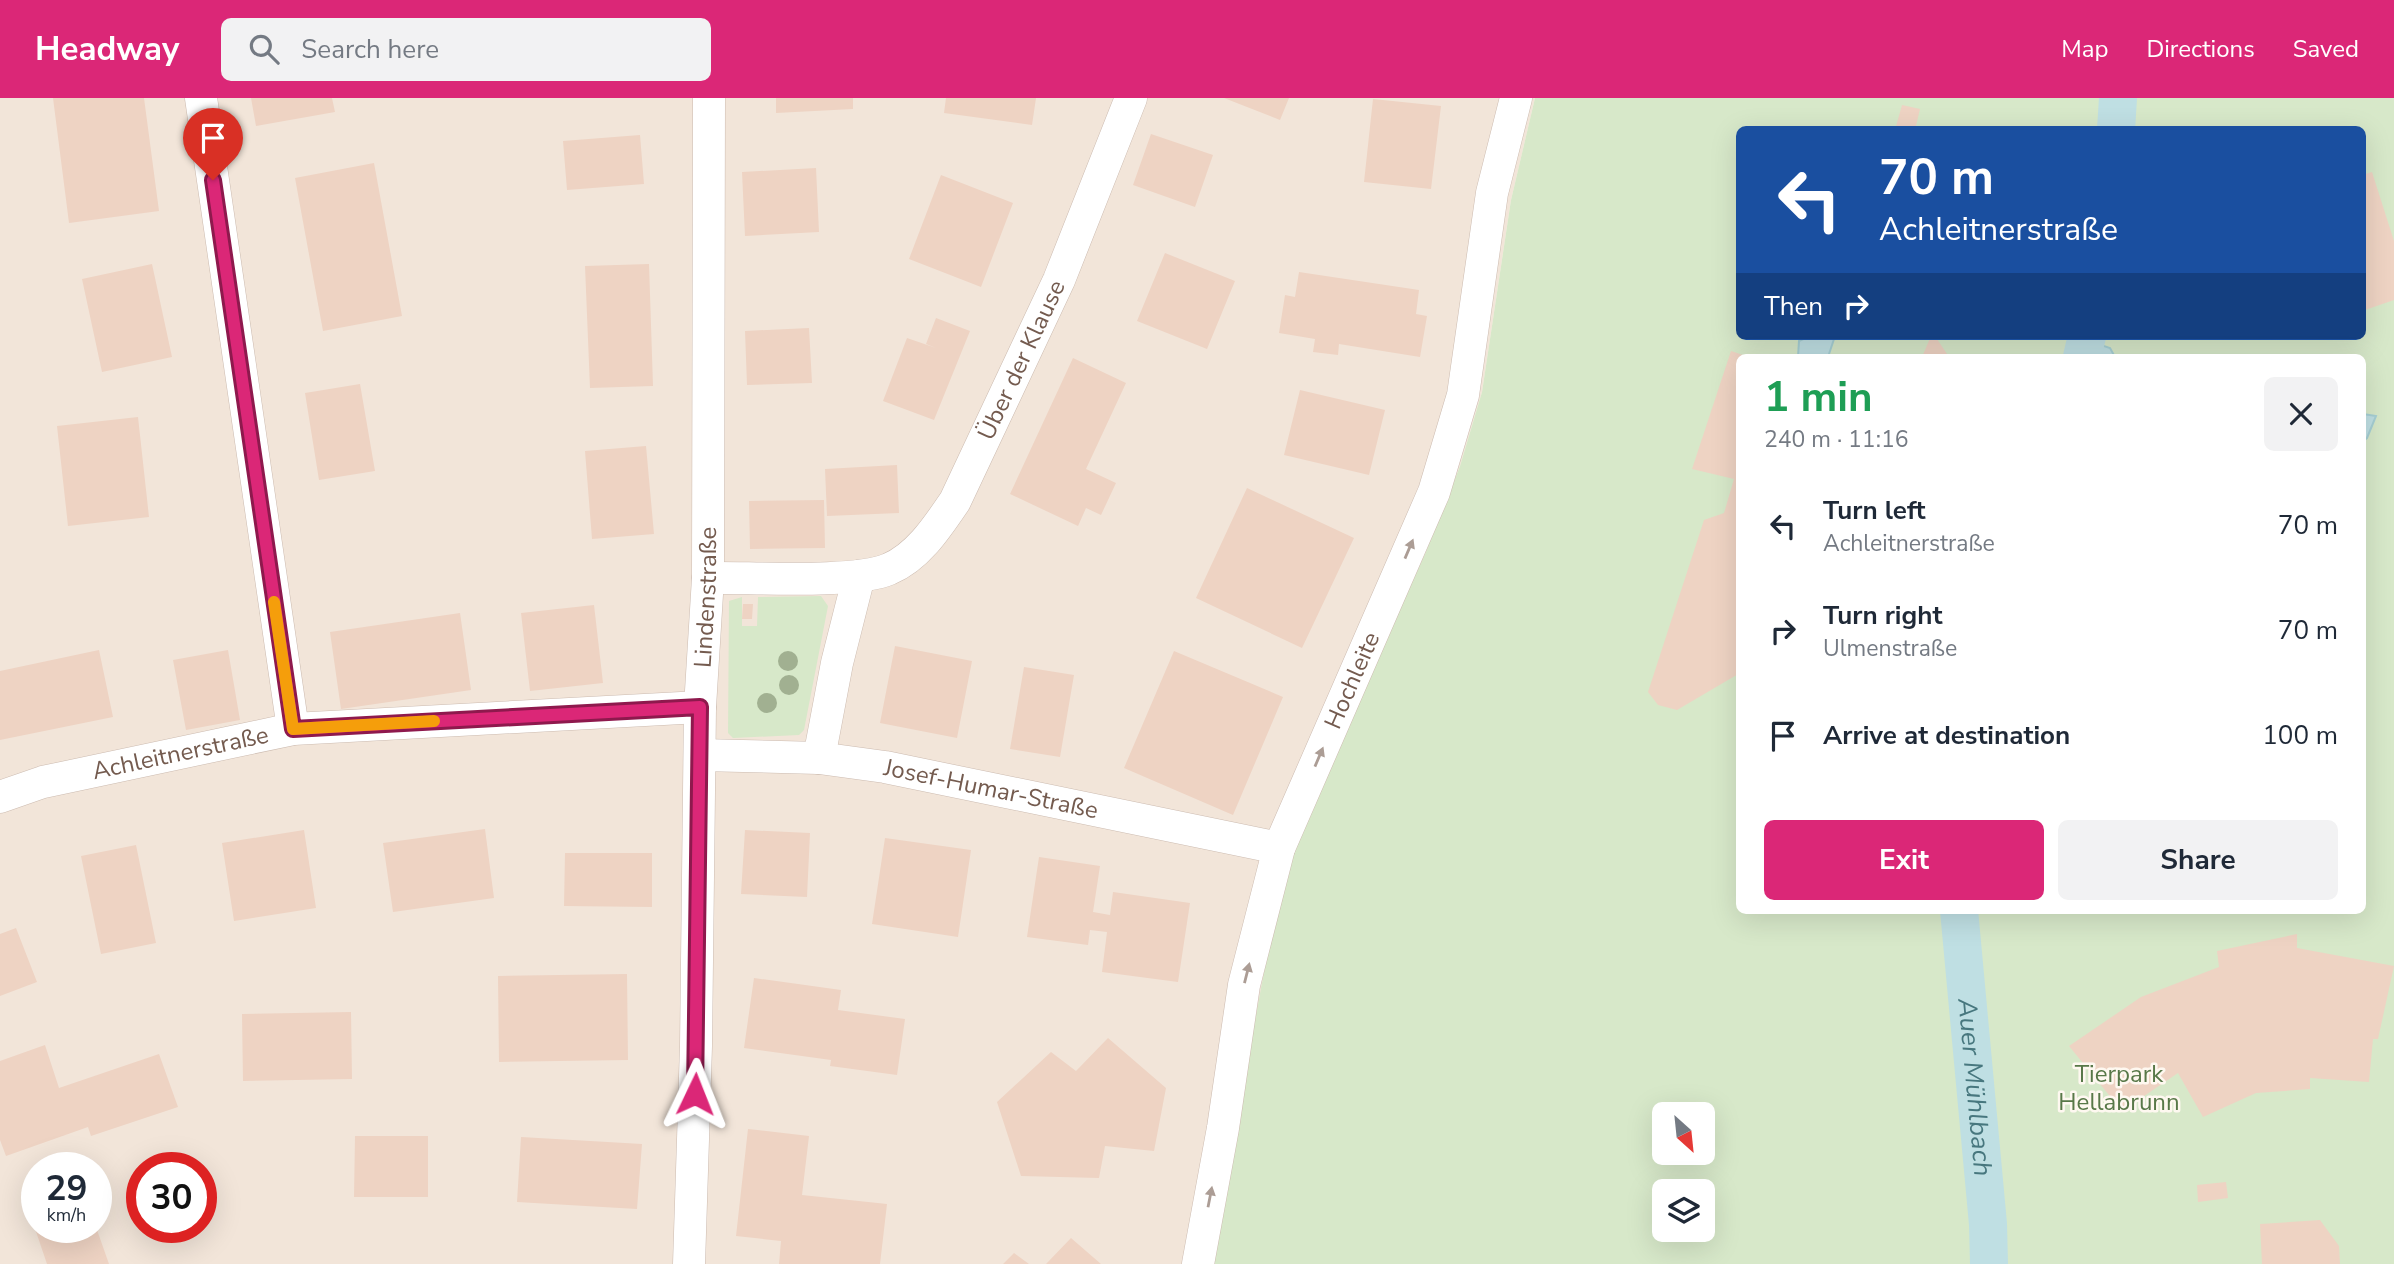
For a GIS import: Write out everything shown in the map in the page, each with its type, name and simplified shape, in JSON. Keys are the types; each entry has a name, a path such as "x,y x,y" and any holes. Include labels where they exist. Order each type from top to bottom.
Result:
{"street":[{"path":"201,98 293,729"},
{"name":"Lindenstraße","path":"688,1264 696,1058 700,707 708,578 709,98"},
{"name":"Über der Klause","path":"708,578 859,576 888,570 906,559 937,529 956,501 1059,280 1131,98"},
{"name":"Hochleite","path":"1198,1264 1223,1128 1244,985 1279,848 1434,492 1462,394 1492,193 1516,98"},
{"path":"820,758 837,663 859,576"},
{"name":"Achleitnerstraße","path":"0,797 43,782 293,729 700,707"},
{"name":"Josef-Humar-Straße","path":"700,755 820,758 885,767 1279,848"}],"shaded area":[{"path":"0,98 1535,98 1511,200 1482,392 1460,466 1425,554 1209,1264 0,1264"}],"green space":[{"name":"Tierpark Hellabrunn","path":"1535,98 2394,98 2394,1264 1209,1264 1285,861 1425,554 1460,466 1482,392 1511,200"},
{"path":"821,596 828,606 804,730 799,735 733,738 728,733 729,601 742,597 742,626 757,626 758,597"}],"water":[{"path":"1834,340 1829,354 1798,354 1799,341"},
{"path":"2086,340 2110,348 2113,354 2083,354"},
{"path":"2366,414 2376,416 2367,438"}],"building":[{"path":"53,98 144,98 159,211 69,223"},
{"path":"251,98 332,98 335,112 256,126"},
{"path":"776,98 853,98 853,109 776,113"},
{"path":"946,98 1036,98 1032,125 944,113"},
{"path":"1224,98 1289,98 1280,120"},
{"path":"1373,99 1441,106 1431,189 1364,182"},
{"path":"1902,105 1920,109 1916,126 1896,126"},
{"path":"1151,134 1213,155 1195,207 1133,185"},
{"path":"640,135 644,184 567,190 563,141"},
{"path":"374,163 402,316 323,331 295,178"},
{"path":"816,168 819,232 745,236 742,172"},
{"path":"2372,172 2394,241 2394,300 2366,310 2366,174"},
{"path":"941,175 1013,203 981,287 909,259"},
{"path":"1165,253 1235,281 1207,349 1137,321"},
{"path":"152,264 172,357 102,372 82,279"},
{"path":"649,264 653,386 590,388 585,266"},
{"path":"1299,272 1419,290 1416,314 1427,316 1420,357 1339,344 1338,355 1313,352 1315,339 1279,333 1285,295 1295,297"},
{"path":"936,318 970,331 934,420 883,401 907,338 936,348 926,344"},
{"path":"809,328 812,383 747,385 745,331"},
{"path":"1929,340 1938,340 1947,354 1923,354"},
{"path":"1731,351 1740,354 1736,354 1736,675 1677,710 1658,705 1648,692 1704,520 1724,513 1734,479 1692,469"},
{"path":"1073,358 1126,383 1086,469 1116,483 1101,515 1086,508 1078,526 1010,494"},
{"path":"360,384 375,471 319,480 305,393"},
{"path":"1300,390 1385,410 1369,475 1284,455"},
{"path":"138,417 149,517 68,526 57,426"},
{"path":"646,446 654,534 592,539 585,451"},
{"path":"897,465 899,513 827,516 825,469"},
{"path":"1247,488 1354,538 1302,648 1196,598"},
{"path":"824,500 825,548 750,549 749,501"},
{"path":"743,604 753,604 752,619 742,619"},
{"path":"594,605 603,683 530,691 521,613"},
{"path":"460,613 471,690 341,709 330,632"},
{"path":"895,646 972,661 957,738 880,723"},
{"path":"99,650 113,717 0,740 0,671"},
{"path":"228,650 240,720 186,730 173,660"},
{"path":"1174,651 1283,697 1233,815 1124,768"},
{"path":"1024,667 1074,675 1060,757 1010,749"},
{"path":"485,829 494,898 393,912 383,843"},
{"path":"304,830 316,908 234,921 222,843"},
{"path":"745,830 810,833 807,897 741,894"},
{"path":"885,838 971,850 958,937 872,924"},
{"path":"136,845 156,943 101,954 81,856"},
{"path":"565,853 652,853 652,907 564,906"},
{"path":"1039,857 1100,866 1093,912 1110,915 1113,892 1190,903 1178,982 1102,972 1107,932 1090,930 1088,945 1027,937"},
{"path":"16,928 37,982 0,996 0,934"},
{"path":"2297,934 2297,948 2394,966 2378,1039 2373,1039 2369,1082 2310,1078 2310,1089 2256,1093 2203,1117 2178,1073 2122,1111 2069,1046 2141,997 2219,967 2217,951"},
{"path":"627,974 628,1060 499,1062 498,976"},
{"path":"754,978 841,990 838,1010 905,1019 897,1075 830,1066 831,1060 744,1048"},
{"path":"351,1012 352,1079 243,1081 242,1014"},
{"path":"1108,1038 1166,1088 1154,1151 1105,1146 1099,1178 1021,1176 997,1102 1051,1052 1076,1071"},
{"path":"45,1045 59,1088 159,1054 178,1107 91,1136 88,1127 6,1156 0,1140 0,1061"},
{"path":"748,1129 809,1136 802,1195 887,1204 880,1264 779,1264 781,1241 736,1236"},
{"path":"355,1136 428,1136 428,1197 354,1197"},
{"path":"521,1137 642,1144 637,1209 517,1202"},
{"path":"2226,1182 2228,1198 2198,1202 2197,1185"},
{"path":"2320,1220 2339,1246 2340,1264 2262,1264 2260,1224"},
{"path":"1071,1238 1101,1264 1046,1264"},
{"path":"40,1243 102,1243 109,1264 47,1264"},
{"path":"1014,1253 1029,1264 1003,1264"}],"waterway":[{"name":"Auer Mühlbach","path":"2116,126 2118,98"},
{"name":"Auer Mühlbach","path":"2083,354 2086,340"},
{"name":"Auer Mühlbach","path":"1959,914 1988,1224 1989,1264"}],"slow traffic":[{"path":"274,602 293,729 434,721"}],"route":[{"path":"213,180 293,729 700,707 695,1094"}]}
